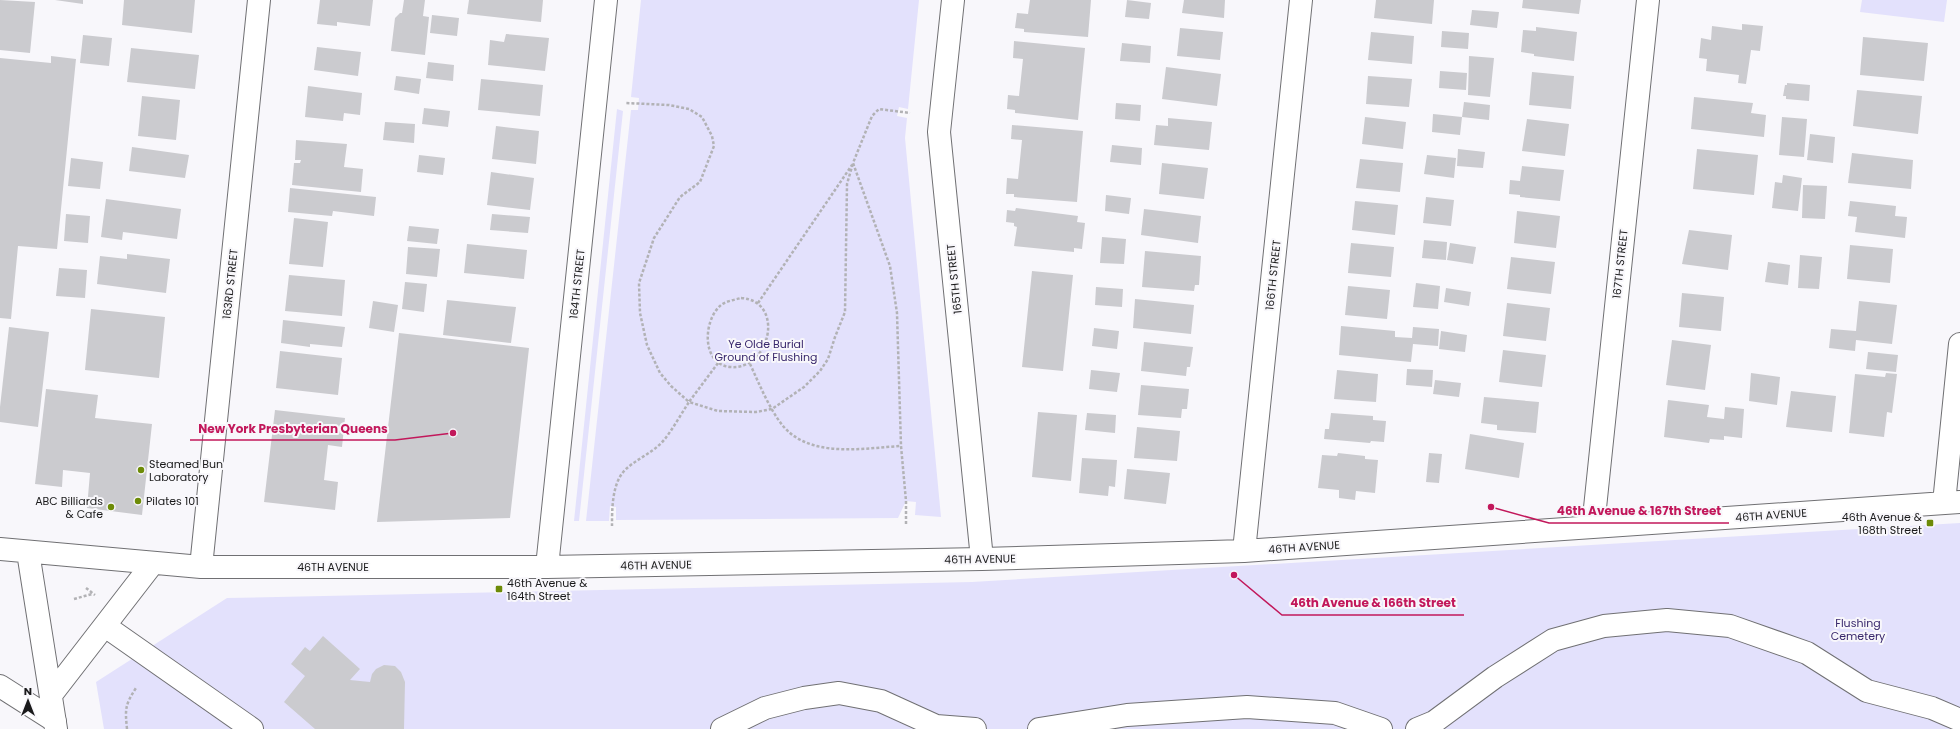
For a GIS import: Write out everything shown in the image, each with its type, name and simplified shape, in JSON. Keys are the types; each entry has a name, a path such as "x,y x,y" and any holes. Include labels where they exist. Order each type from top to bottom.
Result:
{"street":[{"name":"163RD STREET","path":"202,568 259,0"},
{"name":"164TH STREET","path":"547,568 606,0"},
{"name":"165TH STREET","path":"953,0 939,132 982,559"},
{"name":"166TH STREET","path":"1244,550 1301,0"},
{"name":"167TH STREET","path":"1593,527 1648,0"},
{"path":"1952,502 1960,344"},
{"name":"46TH AVENUE","path":"0,549 202,568 547,568 982,559 1244,550 1952,502"},
{"path":"28,552 55,725"},
{"path":"51,695 153,563"},
{"path":"1417,729 1434,722 1495,677 1553,640 1604,626 1667,620 1730,626 1807,653 1867,691 1932,708 1960,720"},
{"path":"105,626 252,729"},
{"path":"0,686 55,725"},
{"path":"722,729 765,708 804,698 839,693 881,701 937,728 975,729"},
{"path":"1039,729 1127,715 1247,707 1335,713 1381,729"}],"path":[{"path":"626,103 669,105 689,108 702,117 712,136 714,146 700,182 680,197 654,238 639,283 640,313 647,345 660,373 671,386 689,402 718,411 756,412 772,409 804,387 820,371 828,359 845,312 847,184 853,163 872,116 879,108 910,113"},
{"path":"758,303 853,163"},
{"path":"853,163 890,266 897,313 901,446 906,501 906,524"},
{"path":"750,299 758,303 766,313 768,329 763,348 750,364 742,367 729,367 718,363 711,354 708,340 710,321 714,312 721,305 730,300 750,299"},
{"path":"612,526 612,506 617,486 624,471 664,441 689,402 718,363"},
{"path":"750,364 772,409 789,432 805,443 841,449 901,446"},
{"path":"74,599 93,594 86,588"},
{"path":"128,729 125,713 127,703 136,688"}],"green space":[{"name":"Ye Olde Burial Ground of Flushing","path":"641,0 919,0 908,109 899,107 897,116 907,118 905,138 941,517 915,515 916,502 906,501 898,518 616,520 616,507 610,506 609,521 586,521 631,110 638,110 639,98 631,97"},
{"path":"1862,0 1947,0 1944,22 1860,12"},
{"path":"617,109 623,111 579,521 574,521"},
{"name":"Flushing Cemetery","path":"1960,523 1960,729 104,729 96,682 227,598 972,582"}],"building":[{"path":"0,0 35,2 30,53 0,50"},
{"path":"55,0 83,0 83,4"},
{"path":"124,0 195,0 192,33 122,25"},
{"path":"320,0 373,0 370,26 337,22 337,26 317,24"},
{"path":"404,0 425,0 423,16 429,17 425,55 391,51 395,18 402,13"},
{"path":"469,0 543,0 541,22 467,14"},
{"path":"1030,0 1091,0 1088,37 1024,32 1024,29 1015,28 1017,13 1028,14"},
{"path":"1127,0 1151,3 1149,19 1125,17"},
{"path":"1184,0 1225,0 1224,18 1182,13"},
{"path":"1376,0 1434,0 1432,24 1374,18"},
{"path":"1523,0 1581,0 1579,14 1522,8"},
{"path":"1472,10 1499,12 1497,28 1470,25"},
{"path":"432,15 459,18 457,36 430,33"},
{"path":"1742,24 1763,26 1760,51 1751,50 1746,84 1738,83 1739,75 1706,71 1707,59 1699,58 1701,38 1711,40 1712,26 1742,30"},
{"path":"1536,27 1577,32 1574,61 1534,56 1534,54 1521,52 1523,30 1536,31"},
{"path":"1180,28 1223,32 1220,60 1177,56"},
{"path":"1442,31 1469,33 1468,49 1441,47"},
{"path":"1371,32 1414,36 1412,64 1368,60"},
{"path":"506,34 549,38 545,71 488,65 490,40 504,42"},
{"path":"83,35 112,38 109,66 80,63"},
{"path":"1863,37 1928,43 1924,81 1860,75"},
{"path":"1014,41 1085,48 1078,120 1015,113 1015,110 1007,109 1008,95 1019,96 1023,59 1013,58"},
{"path":"1122,43 1151,46 1150,63 1120,61"},
{"path":"317,47 361,52 358,76 314,70"},
{"path":"131,48 199,55 195,89 127,82"},
{"path":"51,56 76,59 57,249 18,246 11,319 0,318 0,58 51,63"},
{"path":"1469,56 1494,58 1490,97 1468,95"},
{"path":"428,62 454,65 453,81 426,78"},
{"path":"1166,67 1221,74 1217,106 1162,99"},
{"path":"1440,71 1467,73 1466,90 1439,88"},
{"path":"1532,72 1574,76 1571,109 1529,105"},
{"path":"396,76 421,79 419,94 394,90"},
{"path":"1368,76 1412,79 1409,107 1366,104"},
{"path":"481,79 543,85 540,116 478,110"},
{"path":"1787,83 1810,85 1809,101 1786,99 1786,96 1783,96 1785,85 1787,85"},
{"path":"308,86 362,93 360,115 344,113 343,121 305,117"},
{"path":"1857,90 1922,96 1918,134 1853,126"},
{"path":"142,96 180,100 176,140 138,136"},
{"path":"1694,97 1753,103 1751,113 1766,115 1764,137 1691,129"},
{"path":"1464,102 1490,105 1489,120 1462,117"},
{"path":"1116,103 1141,105 1140,121 1115,119"},
{"path":"424,108 450,111 448,127 422,124"},
{"path":"1433,114 1462,117 1460,135 1432,132"},
{"path":"1365,117 1406,122 1403,149 1362,144"},
{"path":"1782,117 1807,119 1804,157 1779,155"},
{"path":"1168,118 1212,122 1209,150 1154,145 1156,125 1168,126"},
{"path":"1527,119 1569,124 1565,156 1522,151"},
{"path":"385,122 415,124 414,143 383,140"},
{"path":"1012,125 1083,131 1077,202 1014,197 1014,194 1006,194 1007,178 1018,179 1022,140 1011,139"},
{"path":"496,126 539,131 536,164 492,159"},
{"path":"1810,134 1835,137 1833,163 1807,160"},
{"path":"296,140 347,144 344,167 363,169 361,192 292,185 294,163 300,163 301,160 295,160"},
{"path":"1112,145 1142,148 1141,165 1110,162"},
{"path":"132,147 189,155 185,178 129,171"},
{"path":"1458,149 1485,152 1483,168 1457,166"},
{"path":"1697,149 1758,155 1754,195 1693,189"},
{"path":"1852,153 1913,160 1911,189 1848,183"},
{"path":"419,155 445,158 443,175 417,172"},
{"path":"1427,155 1456,158 1454,178 1424,174"},
{"path":"71,158 103,162 100,189 68,186"},
{"path":"1360,159 1403,163 1400,192 1356,188"},
{"path":"1162,163 1208,168 1204,199 1159,194"},
{"path":"1522,166 1564,170 1560,201 1520,197 1520,195 1509,194 1510,180 1520,181"},
{"path":"491,172 534,178 530,210 487,205"},
{"path":"1783,175 1802,178 1798,211 1772,208 1775,182 1782,183"},
{"path":"1803,185 1827,186 1825,219 1802,218"},
{"path":"290,188 376,197 374,216 333,211 332,216 288,212"},
{"path":"1106,195 1131,198 1129,214 1105,211"},
{"path":"1426,197 1454,200 1451,226 1423,223"},
{"path":"106,199 181,209 177,239 123,232 122,240 101,237"},
{"path":"1355,201 1398,205 1395,235 1352,230"},
{"path":"1850,201 1896,206 1895,216 1907,217 1905,238 1855,232 1857,217 1848,216"},
{"path":"1016,208 1078,216 1077,222 1085,223 1082,249 1074,248 1074,252 1014,246 1017,227 1014,226 1014,223 1006,222 1007,210 1015,211"},
{"path":"1144,209 1201,216 1198,243 1141,235"},
{"path":"1517,211 1560,216 1556,248 1514,243"},
{"path":"66,214 90,216 88,243 64,241"},
{"path":"492,214 530,217 528,233 490,230"},
{"path":"294,218 328,222 323,267 289,264"},
{"path":"409,226 439,229 437,244 407,241"},
{"path":"1689,230 1732,235 1728,270 1682,264"},
{"path":"1102,237 1126,239 1124,264 1100,263"},
{"path":"1424,240 1447,242 1446,260 1422,258"},
{"path":"1351,243 1394,247 1391,277 1348,273"},
{"path":"1450,243 1476,247 1473,264 1447,260"},
{"path":"467,244 527,250 524,279 464,273"},
{"path":"1850,245 1893,249 1890,283 1847,279"},
{"path":"408,247 440,249 437,277 406,274"},
{"path":"1145,251 1201,256 1199,285 1195,285 1194,291 1142,287"},
{"path":"127,254 170,259 166,293 97,284 100,256 127,259"},
{"path":"1800,255 1822,257 1819,289 1798,288"},
{"path":"1511,257 1555,262 1551,294 1507,289"},
{"path":"1768,262 1790,265 1788,285 1765,282"},
{"path":"59,268 87,270 85,298 56,296"},
{"path":"1032,271 1073,275 1063,371 1022,367"},
{"path":"289,275 345,280 342,316 285,311"},
{"path":"405,282 427,284 424,312 402,309"},
{"path":"1416,283 1440,286 1438,309 1413,307"},
{"path":"1348,286 1390,290 1387,319 1345,315"},
{"path":"1096,287 1123,289 1122,307 1095,305"},
{"path":"1446,288 1471,292 1469,306 1444,302"},
{"path":"1682,293 1724,297 1721,331 1679,327"},
{"path":"1135,299 1194,305 1191,334 1133,328"},
{"path":"447,300 516,307 511,343 443,335"},
{"path":"373,301 398,305 394,332 369,328"},
{"path":"1859,301 1897,305 1892,344 1856,340 1855,351 1829,348 1831,329 1856,331"},
{"path":"1507,303 1550,308 1546,341 1503,336"},
{"path":"91,309 165,317 159,378 85,370"},
{"path":"283,320 345,327 342,347 310,344 310,347 281,343"},
{"path":"1341,326 1395,331 1395,337 1412,338 1413,327 1439,329 1438,346 1413,344 1411,362 1339,355"},
{"path":"9,327 49,332 38,427 0,422 0,407"},
{"path":"1094,328 1119,331 1117,349 1092,346"},
{"path":"1441,331 1467,335 1465,352 1439,349"},
{"path":"399,333 529,348 510,518 377,522"},
{"path":"1672,340 1711,345 1705,390 1666,385"},
{"path":"1144,342 1193,347 1190,367 1187,367 1186,376 1141,371"},
{"path":"1503,350 1546,355 1542,387 1499,382"},
{"path":"280,351 342,358 338,395 276,388"},
{"path":"1868,352 1898,355 1896,372 1866,369"},
{"path":"1407,369 1433,370 1432,387 1406,385"},
{"path":"1091,370 1120,373 1117,392 1089,389"},
{"path":"1337,370 1378,374 1376,402 1334,399"},
{"path":"1751,373 1780,377 1777,405 1749,401"},
{"path":"1886,373 1897,374 1892,413 1887,412 1884,437 1849,433 1855,374 1885,377"},
{"path":"1435,380 1461,383 1459,397 1433,394"},
{"path":"1141,385 1189,389 1187,409 1182,409 1181,418 1138,415"},
{"path":"46,389 98,395 95,418 152,424 142,515 87,508 90,473 63,470 62,487 35,484"},
{"path":"1791,391 1836,396 1832,432 1786,427"},
{"path":"1484,397 1539,402 1536,433 1497,430 1497,425 1481,423"},
{"path":"1668,400 1709,405 1707,417 1724,419 1725,407 1744,409 1742,438 1724,436 1724,440 1710,439 1709,443 1664,437"},
{"path":"275,410 345,418 342,447 328,445 324,480 338,482 335,510 264,502"},
{"path":"1038,412 1077,415 1071,481 1032,477"},
{"path":"1087,413 1116,415 1115,433 1085,430"},
{"path":"1331,413 1373,416 1373,420 1386,421 1384,442 1371,441 1370,443 1324,439 1325,429 1329,429"},
{"path":"1137,427 1180,431 1177,461 1134,458"},
{"path":"1470,434 1524,443 1519,478 1465,469"},
{"path":"1338,453 1365,456 1365,459 1378,460 1375,493 1356,491 1355,500 1339,498 1339,490 1318,488 1322,455 1337,456"},
{"path":"1429,453 1442,454 1439,483 1426,482"},
{"path":"1082,458 1117,460 1115,487 1109,486 1108,496 1079,493"},
{"path":"1127,469 1170,473 1166,504 1124,499"},
{"path":"323,636 360,669 350,680 370,682 372,674 376,669 384,665 395,666 401,672 405,682 404,729 315,729 284,702 305,676 291,664 305,647 310,651"}],"place":[{"name":"New York Presbyterian Queens","path":"453,433"},
{"name":"Steamed Bun Laboratory","path":"141,470"},
{"name":"Pilates 101","path":"138,501"},
{"name":"ABC Billiards & Cafe","path":"111,507"},
{"name":"46th Avenue & 167th Street","path":"1491,507"},
{"name":"46th Avenue & 168th Street","path":"1930,523"},
{"name":"46th Avenue & 166th Street","path":"1234,575"},
{"name":"46th Avenue & 164th Street","path":"499,589"}]}
